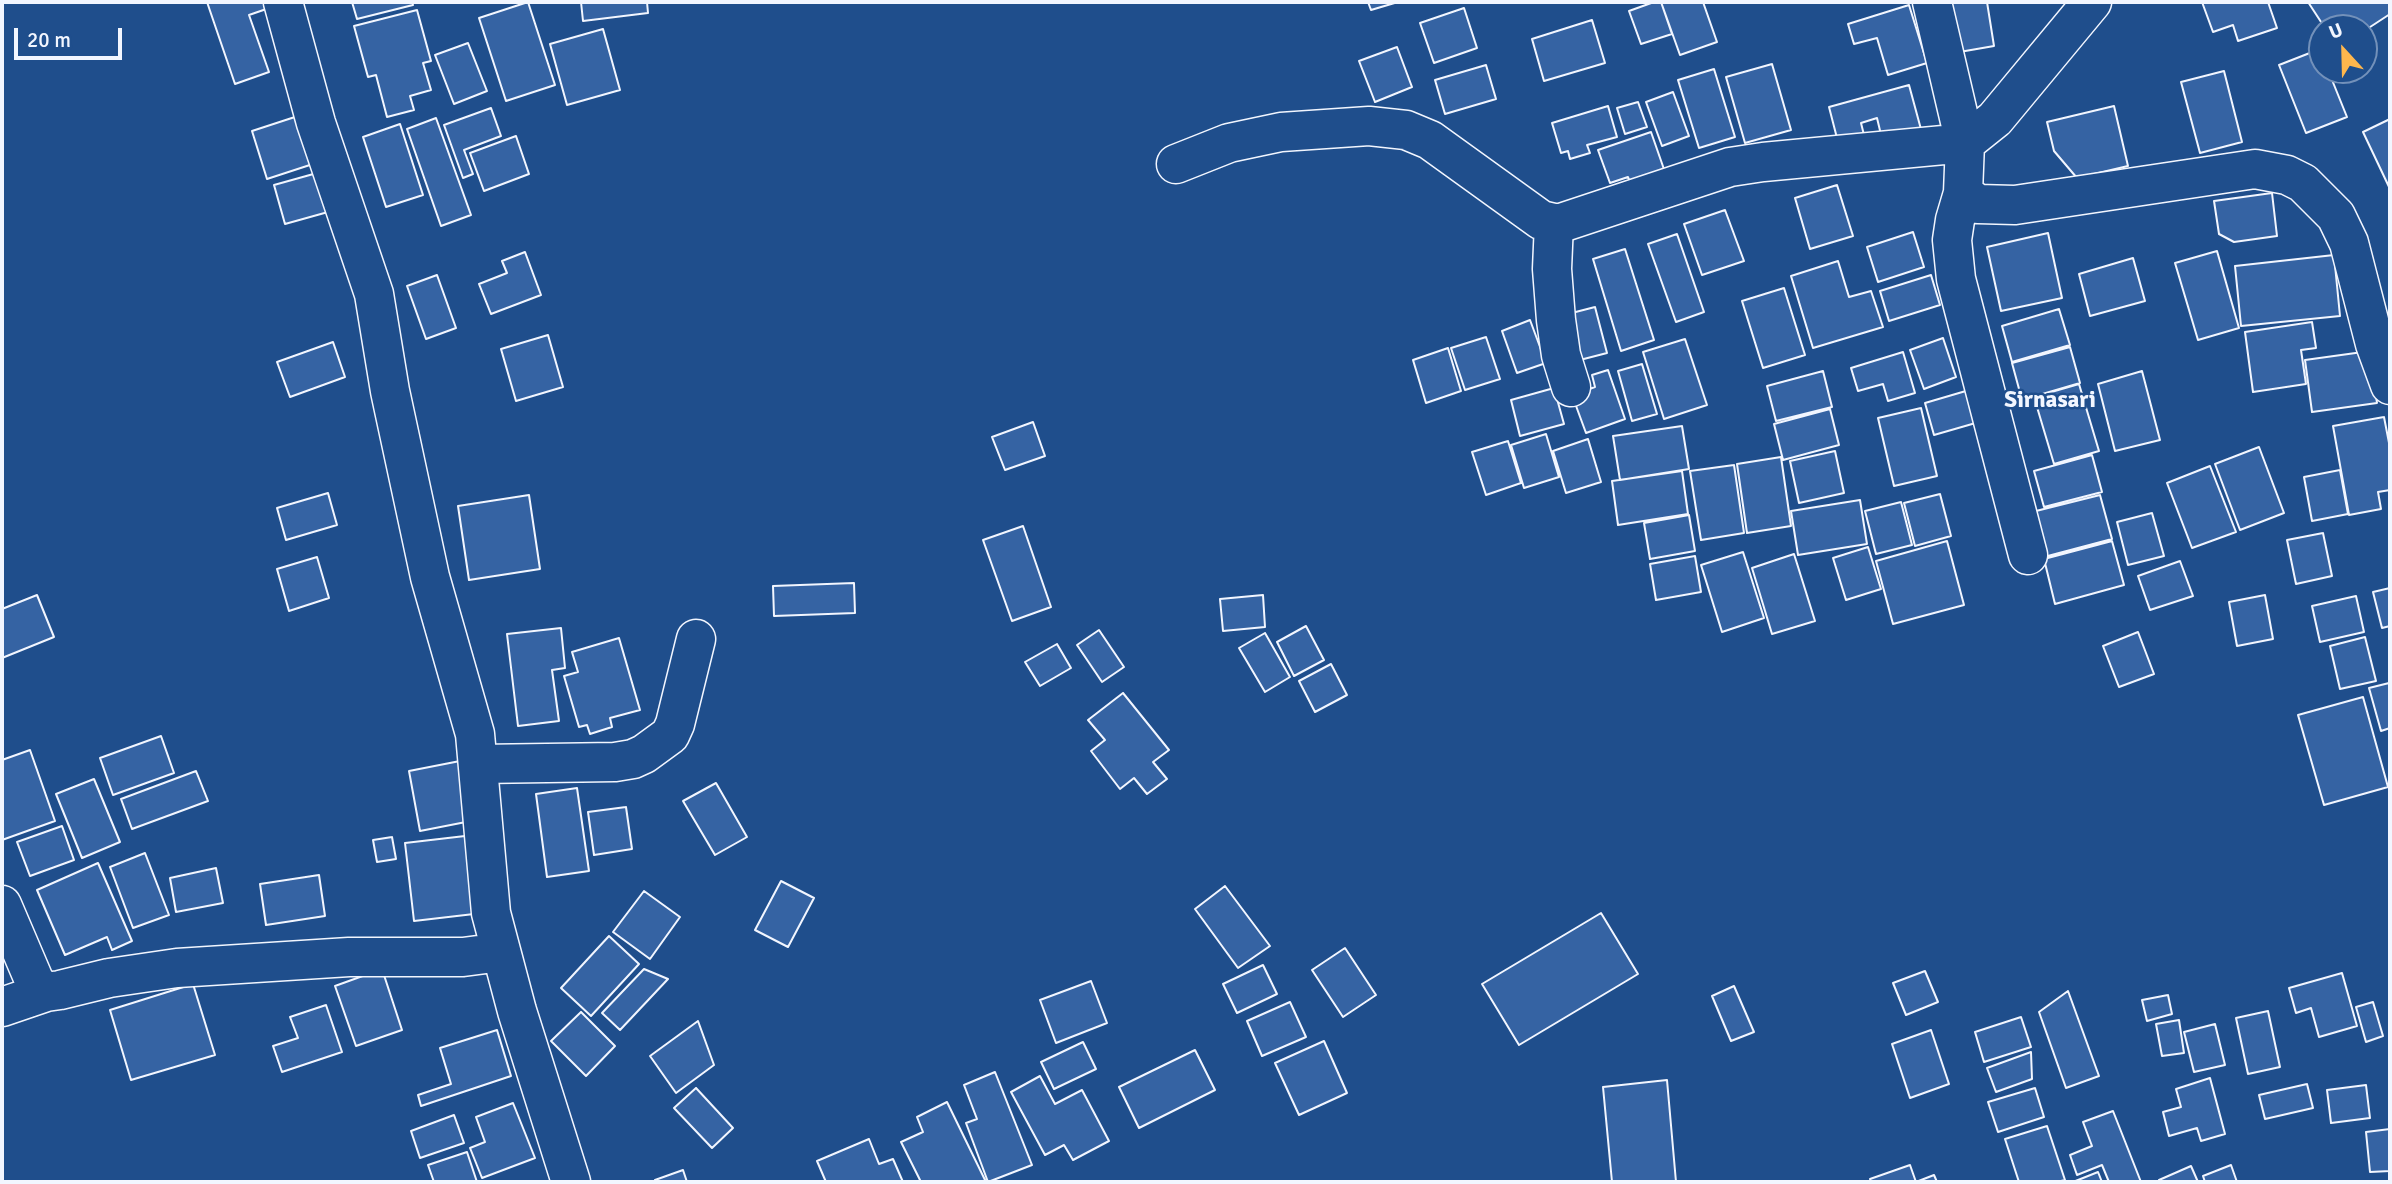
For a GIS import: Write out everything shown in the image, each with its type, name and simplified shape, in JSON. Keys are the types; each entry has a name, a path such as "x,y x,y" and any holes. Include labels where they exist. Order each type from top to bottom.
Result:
{"street":[{"path":"283,2 316,122 374,294 390,391 430,577 475,734 488,889 501,952 547,1111 571,1182"},
{"path":"1932,2 1965,144 1963,193 1952,240 1956,279 2028,555"},
{"path":"1176,164 1228,143 1281,132 1369,126 1406,130 1430,139 1541,220 1561,223 1730,167 1965,144 1995,119 2092,2"},
{"path":"1963,193 1978,204 2015,205 2255,169 2287,175 2303,183 2336,216 2349,243 2375,344 2390,385"},
{"path":"1554,223 1552,269 1556,320 1561,355 1571,387"},
{"path":"479,764 615,762 644,754 670,735 675,724 696,639"},
{"path":"2,905 34,980 41,990 46,992"},
{"path":"2,1007 46,992 109,978 177,968 349,957 463,957 501,952"}],"building":[{"path":"207,2 273,2 275,6 249,15 269,72 235,84"},
{"path":"352,2 412,2 413,5 357,19"},
{"path":"528,2 555,85 506,101 479,18"},
{"path":"581,2 647,2 648,13 583,21"},
{"path":"1368,2 1398,2 1371,10"},
{"path":"1661,2 1672,34 1641,44 1629,11"},
{"path":"1661,2 1703,2 1717,42 1680,55"},
{"path":"1939,2 1987,2 1994,46 1948,54"},
{"path":"2202,2 2268,2 2277,28 2238,41 2233,25 2213,32"},
{"path":"2308,2 2390,2 2390,14 2378,22 2378,14 2316,14"},
{"path":"1909,5 1927,63 1888,75 1877,38 1854,44 1848,24"},
{"path":"1464,8 1477,48 1434,63 1420,23"},
{"path":"417,10 431,61 423,63 431,90 410,96 414,110 387,117 376,75 368,77 354,26"},
{"path":"1592,20 1605,63 1544,81 1532,39"},
{"path":"603,29 620,90 567,105 550,44"},
{"path":"468,43 487,91 454,104 435,55"},
{"path":"1397,47 1412,87 1375,102 1359,61"},
{"path":"2308,54 2308,84 2334,84 2347,117 2306,133 2279,65"},
{"path":"1772,64 1791,130 1745,143 1726,77"},
{"path":"1486,65 1496,99 1445,114 1435,80"},
{"path":"1714,69 1735,137 1699,148 1678,80"},
{"path":"2224,71 2242,142 2200,153 2181,82"},
{"path":"1909,85 1922,133 1883,143 1877,118 1861,123 1864,135 1838,142 1829,107"},
{"path":"1673,92 1689,136 1662,146 1646,102"},
{"path":"1638,102 1647,127 1625,134 1617,108"},
{"path":"1608,106 1617,137 1587,145 1590,153 1570,159 1568,151 1561,153 1552,123"},
{"path":"2114,106 2128,166 2077,178 2054,151 2047,122"},
{"path":"491,108 501,136 464,150 473,174 463,178 444,125"},
{"path":"301,115 316,163 267,179 252,131"},
{"path":"436,118 471,215 441,226 407,129"},
{"path":"2390,119 2390,189 2363,132"},
{"path":"400,124 423,195 386,207 363,137"},
{"path":"1651,132 1666,175 1632,187 1628,177 1610,183 1598,150"},
{"path":"516,136 529,174 484,191 470,153"},
{"path":"317,173 328,212 285,224 274,185"},
{"path":"1837,185 1853,236 1810,249 1795,198"},
{"path":"2272,193 2277,236 2234,242 2219,234 2214,201"},
{"path":"1725,210 1744,261 1702,275 1684,224"},
{"path":"1913,232 1924,267 1878,282 1867,247"},
{"path":"2048,233 2062,298 2001,311 1987,247"},
{"path":"1677,234 1704,312 1676,322 1648,244"},
{"path":"1625,249 1654,340 1621,351 1593,259"},
{"path":"2217,251 2239,328 2198,340 2175,263"},
{"path":"525,252 541,295 491,314 479,284 507,273 502,261"},
{"path":"2334,255 2340,316 2241,326 2235,266"},
{"path":"2133,258 2145,301 2090,316 2079,274"},
{"path":"1838,261 1849,297 1871,291 1883,327 1813,348 1791,276"},
{"path":"437,275 456,328 426,339 407,286"},
{"path":"1931,275 1940,305 1889,321 1880,291"},
{"path":"1784,288 1805,355 1763,368 1742,301"},
{"path":"1595,307 1607,353 1576,361 1564,315"},
{"path":"2059,309 2070,345 2012,362 2002,326"},
{"path":"1530,320 1546,363 1517,373 1502,331"},
{"path":"2312,322 2316,348 2301,350 2306,384 2253,392 2245,332"},
{"path":"548,335 563,387 516,401 501,349"},
{"path":"1486,337 1500,379 1465,390 1451,348"},
{"path":"1943,338 1956,377 1924,389 1910,350"},
{"path":"1685,339 1707,405 1664,419 1643,352"},
{"path":"333,342 345,377 290,397 277,362"},
{"path":"2070,347 2080,383 2022,400 2012,363"},
{"path":"1448,348 1461,391 1426,403 1413,360"},
{"path":"2370,351 2377,403 2312,412 2305,360"},
{"path":"1903,352 1915,393 1888,401 1883,384 1858,391 1851,368"},
{"path":"1642,364 1657,414 1632,421 1618,371"},
{"path":"1608,370 1625,419 1586,433 1572,395 1595,387 1592,375"},
{"path":"1823,371 1832,407 1776,421 1767,386"},
{"path":"2142,371 2160,440 2115,451 2098,384"},
{"path":"2079,384 2099,451 2054,464 2034,397"},
{"path":"1554,388 1564,424 1520,436 1511,400"},
{"path":"1976,388 1986,420 1934,435 1925,403"},
{"path":"1921,408 1937,476 1894,486 1878,418"},
{"path":"1830,409 1839,445 1783,460 1774,424"},
{"path":"2384,417 2390,448 2390,490 2378,492 2381,509 2349,515 2333,426"},
{"path":"1033,422 1045,456 1005,470 992,437"},
{"path":"1682,426 1689,469 1620,480 1613,436"},
{"path":"1546,434 1559,477 1524,488 1511,445"},
{"path":"1588,439 1601,482 1566,493 1553,451"},
{"path":"1508,441 1521,483 1486,495 1472,452"},
{"path":"2259,447 2284,513 2240,530 2215,464"},
{"path":"1835,451 1844,493 1799,503 1790,461"},
{"path":"2092,455 2102,492 2044,507 2034,471"},
{"path":"1781,457 1791,526 1747,533 1737,464"},
{"path":"1734,465 1744,533 1701,540 1690,471"},
{"path":"2210,466 2236,532 2192,548 2167,483"},
{"path":"2340,470 2348,514 2312,521 2304,477"},
{"path":"1682,471 1688,514 1618,525 1612,481"},
{"path":"328,493 337,525 286,540 277,508"},
{"path":"1940,494 1951,536 1915,546 1904,503"},
{"path":"529,495 540,569 469,580 458,506"},
{"path":"2100,495 2112,539 2044,557 2032,512"},
{"path":"1860,500 1867,544 1798,555 1791,511"},
{"path":"1901,502 1912,545 1876,554 1865,511"},
{"path":"2152,513 2164,556 2128,565 2117,522"},
{"path":"1689,515 1695,551 1650,559 1644,523"},
{"path":"1023,526 1051,607 1012,621 983,540"},
{"path":"2323,533 2332,576 2296,584 2287,540"},
{"path":"1947,541 1964,605 1893,624 1876,561"},
{"path":"2112,541 2124,585 2055,604 2044,559"},
{"path":"1868,547 1881,589 1846,600 1833,558"},
{"path":"1743,552 1764,618 1722,632 1701,565"},
{"path":"1794,554 1815,621 1772,634 1752,568"},
{"path":"1695,556 1701,592 1656,600 1650,564"},
{"path":"317,557 329,598 289,611 277,569"},
{"path":"2180,561 2193,596 2150,610 2138,576"},
{"path":"854,583 855,613 774,616 773,586"},
{"path":"2390,588 2390,626 2382,628 2373,592"},
{"path":"37,595 54,637 2,658 2,609"},
{"path":"1263,595 1265,627 1223,631 1220,599"},
{"path":"2265,595 2273,639 2237,646 2229,602"},
{"path":"2356,596 2364,632 2320,642 2312,606"},
{"path":"1306,626 1324,660 1294,676 1277,642"},
{"path":"561,628 565,668 552,670 559,721 518,726 507,634"},
{"path":"1099,630 1124,667 1102,682 1077,645"},
{"path":"2138,632 2154,674 2119,687 2103,646"},
{"path":"1265,633 1290,677 1265,692 1239,648"},
{"path":"2365,637 2376,681 2340,689 2330,646"},
{"path":"619,638 640,710 610,718 612,727 590,734 587,725 579,727 564,676 578,672 572,652"},
{"path":"1057,644 1071,668 1040,686 1025,662"},
{"path":"1331,664 1347,695 1315,712 1299,681"},
{"path":"2389,683 2390,728 2381,731 2369,688"},
{"path":"1123,693 1169,750 1153,762 1167,779 1147,794 1134,778 1120,789 1091,751 1105,740 1088,720"},
{"path":"2363,697 2388,787 2324,805 2298,715"},
{"path":"161,736 174,773 113,795 100,758"},
{"path":"30,750 55,821 2,840 2,760"},
{"path":"460,761 471,821 420,831 409,771"},
{"path":"196,771 208,801 132,829 121,799"},
{"path":"94,779 120,842 82,858 56,794"},
{"path":"716,783 747,837 715,855 683,801"},
{"path":"577,788 589,871 547,877 536,794"},
{"path":"626,807 632,849 594,855 588,812"},
{"path":"62,826 74,860 30,876 17,842"},
{"path":"465,836 474,914 414,921 405,843"},
{"path":"392,837 396,859 377,862 373,840"},
{"path":"145,853 169,915 133,928 110,867"},
{"path":"98,863 132,941 112,950 107,937 65,955 37,890"},
{"path":"216,868 223,903 176,912 170,878"},
{"path":"319,875 325,916 266,925 260,884"},
{"path":"781,881 814,898 788,947 755,930"},
{"path":"1225,886 1270,946 1238,968 1195,909"},
{"path":"644,891 680,917 650,959 613,932"},
{"path":"1601,913 1638,974 1519,1045 1482,984"},
{"path":"609,936 639,964 591,1016 561,988"},
{"path":"1345,948 1376,995 1343,1017 1312,970"},
{"path":"1263,965 1277,994 1237,1013 1223,984"},
{"path":"382,969 402,1030 356,1046 335,986"},
{"path":"644,969 668,979 620,1030 602,1013"},
{"path":"1925,971 1938,1002 1906,1015 1893,983"},
{"path":"2342,973 2357,1026 2319,1037 2311,1008 2296,1013 2289,988"},
{"path":"1091,981 1107,1023 1056,1043 1040,1000"},
{"path":"193,984 215,1055 131,1080 110,1010"},
{"path":"1734,986 1754,1032 1731,1041 1712,996"},
{"path":"2068,991 2099,1076 2066,1088 2039,1012"},
{"path":"2168,995 2172,1014 2147,1021 2142,1000"},
{"path":"1290,1002 1306,1037 1262,1056 1247,1021"},
{"path":"2373,1002 2383,1036 2366,1042 2356,1007"},
{"path":"326,1005 342,1052 282,1072 273,1046 298,1038 290,1017"},
{"path":"2268,1011 2280,1067 2248,1074 2236,1018"},
{"path":"581,1012 615,1046 586,1076 551,1041"},
{"path":"2021,1017 2031,1047 1984,1062 1975,1032"},
{"path":"2179,1020 2184,1053 2162,1056 2156,1024"},
{"path":"698,1021 714,1065 676,1093 650,1056"},
{"path":"2215,1024 2225,1065 2194,1072 2184,1032"},
{"path":"497,1030 511,1076 421,1106 418,1095 451,1084 440,1048"},
{"path":"1931,1030 1949,1084 1910,1098 1892,1044"},
{"path":"1324,1041 1347,1093 1299,1115 1275,1063"},
{"path":"1083,1042 1096,1069 1054,1089 1041,1062"},
{"path":"1195,1050 1215,1090 1139,1128 1119,1087"},
{"path":"2031,1052 2032,1079 1996,1092 1987,1068"},
{"path":"995,1072 1032,1165 988,1182 966,1123 977,1119 964,1085"},
{"path":"1040,1076 1055,1104 1082,1090 1109,1141 1073,1160 1064,1145 1045,1155 1011,1092"},
{"path":"2210,1078 2225,1134 2201,1141 2197,1128 2169,1136 2163,1112 2181,1107 2176,1089"},
{"path":"1667,1080 1676,1182 1612,1182 1603,1087"},
{"path":"2307,1084 2313,1108 2265,1119 2259,1095"},
{"path":"2366,1085 2370,1118 2331,1123 2327,1090"},
{"path":"696,1088 733,1128 712,1148 674,1108"},
{"path":"2035,1088 2044,1117 1998,1132 1988,1102"},
{"path":"947,1102 986,1182 921,1182 901,1142 923,1132 917,1117"},
{"path":"513,1103 535,1158 482,1178 470,1148 485,1142 476,1117"},
{"path":"2113,1111 2141,1182 2109,1182 2102,1165 2077,1175 2070,1155 2092,1146 2083,1122"},
{"path":"454,1115 464,1143 420,1158 411,1131"},
{"path":"2047,1126 2065,1180 2019,1182 2005,1139"},
{"path":"2390,1129 2390,1171 2370,1172 2366,1132"},
{"path":"869,1139 879,1164 893,1159 903,1182 826,1182 817,1161"},
{"path":"467,1152 477,1182 434,1182 428,1165"},
{"path":"1910,1165 1916,1182 1871,1182 1870,1179"},
{"path":"2231,1165 2237,1182 2205,1182 2203,1176"},
{"path":"2191,1166 2198,1182 2159,1180"},
{"path":"683,1170 687,1182 655,1180"},
{"path":"2098,1172 2102,1182 2073,1182"},
{"path":"1934,1175 1937,1182 1916,1182"}],"district":[{"name":"Sirnasari","path":"2050,401"}]}
